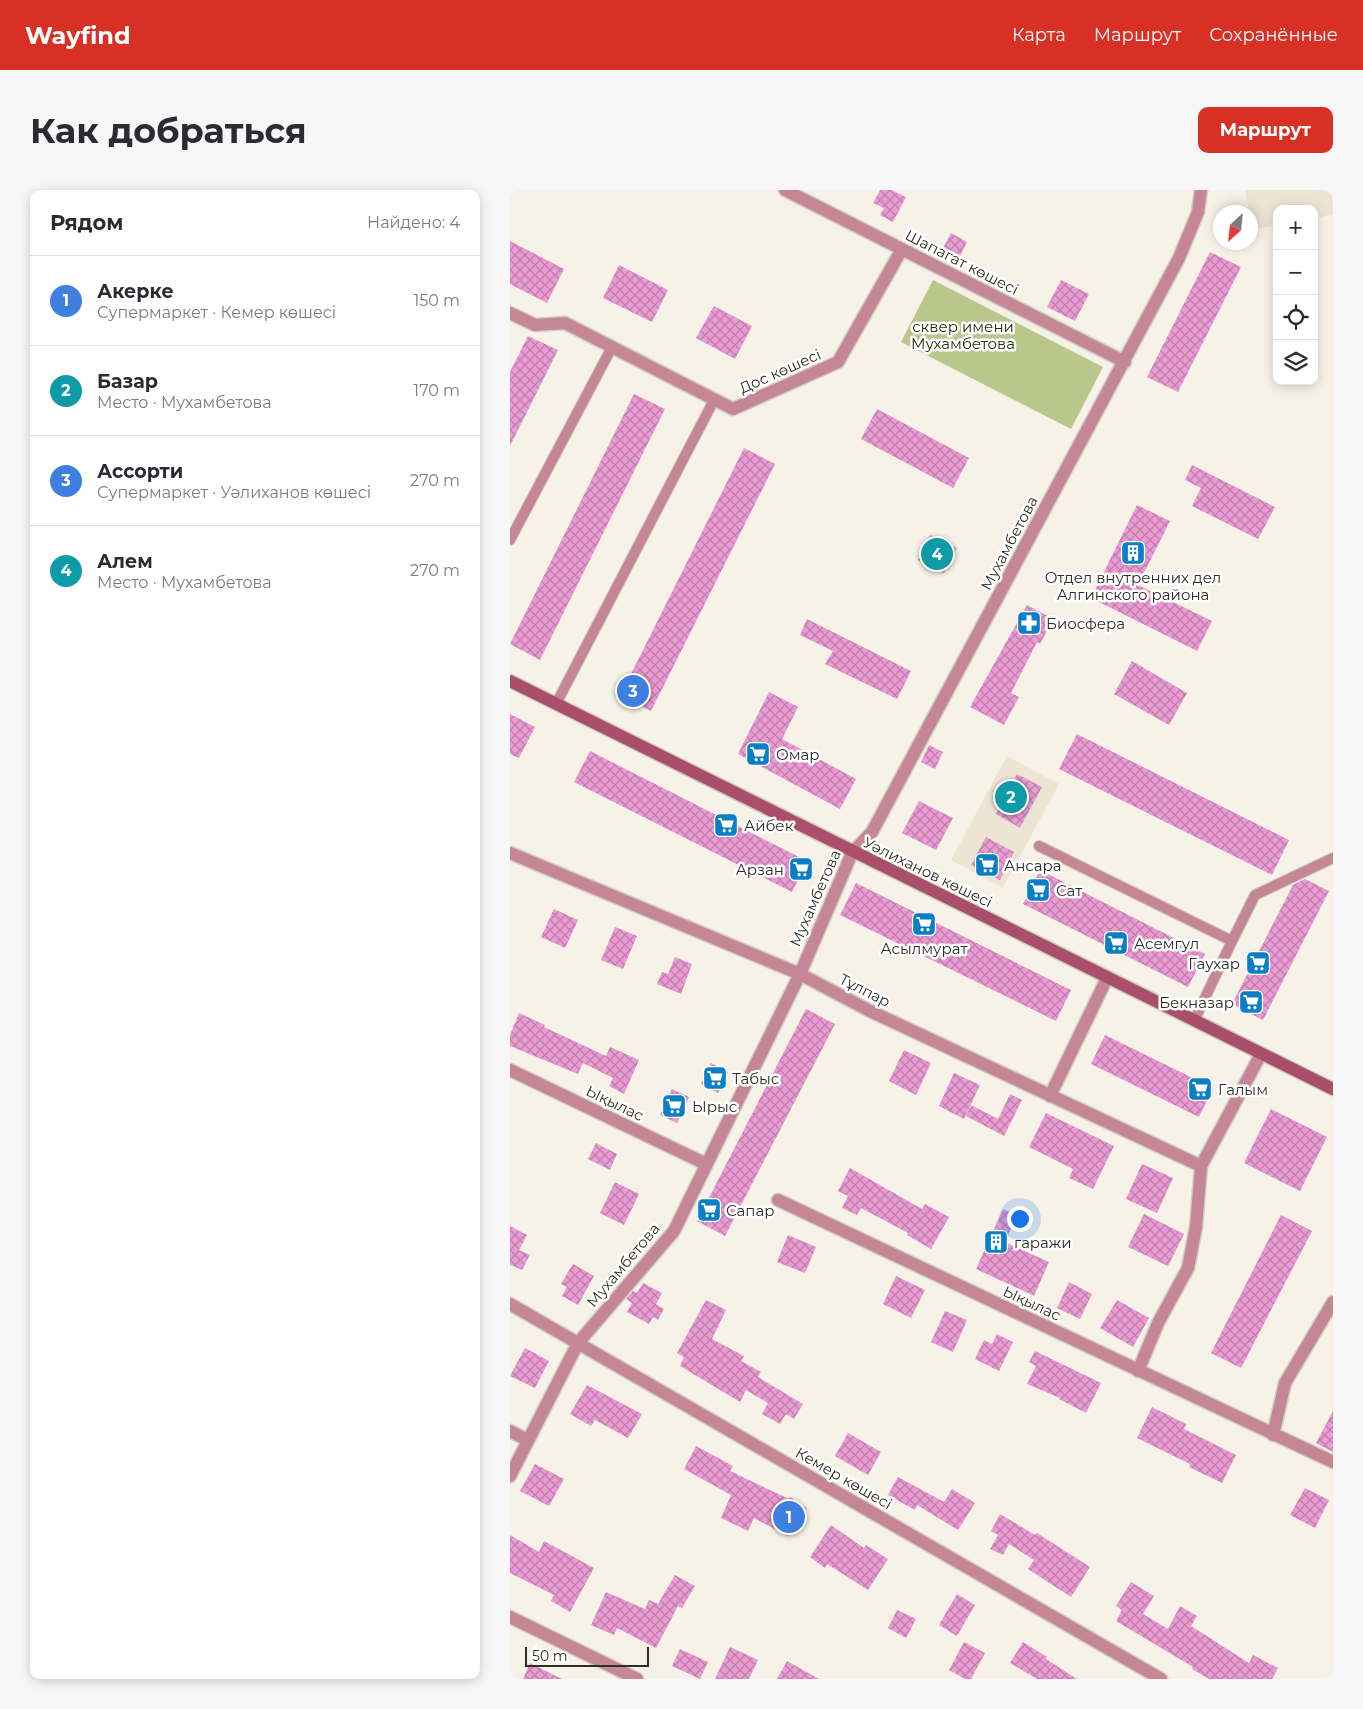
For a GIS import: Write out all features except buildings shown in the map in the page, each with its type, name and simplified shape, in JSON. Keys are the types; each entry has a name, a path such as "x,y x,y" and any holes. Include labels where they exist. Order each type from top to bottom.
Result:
{"street":[{"name":"Шапагат көшесі","path":"785,190 1125,362"},
{"name":"Мухамбетова","path":"510,1476 578,1343 674,1230 800,974 852,853 872,832 1125,362 1179,258 1198,212 1201,190"},
{"name":"Дос көшесі","path":"510,313 535,325 565,323 733,409 838,362 902,249"},
{"name":"Уәлиханов көшесі","path":"510,681 852,853 1333,1089"},
{"name":"Тұлпар","path":"510,853 800,974 870,1011 1201,1166"},
{"path":"1050,1096 1107,978"},
{"path":"1138,1372 1158,1323 1188,1268 1196,1227 1201,1166 1261,1054"},
{"name":"Ықылас","path":"510,1070 706,1164"},
{"name":"Ықылас","path":"778,1200 1138,1372 1333,1462"},
{"path":"1273,1435 1285,1383 1333,1302"},
{"name":"Кемер көшесі","path":"510,1304 1161,1679"},
{"path":"510,1431 527,1440"},
{"path":"510,1617 637,1679"}],"lane":[{"path":"510,540 612,347"},
{"path":"556,704 714,400"},
{"path":"1039,846 1232,942"},
{"path":"1194,1021 1255,895 1333,858"}],"shaded area":[{"path":"1245,190 1333,190 1333,215 1318,217 1318,205 1273,205 1273,226 1258,229 1258,205 1248,205"},
{"path":"1007,756 1059,784 1003,888 951,860"}],"green space":[{"name":"сквер имени Мухамбетова","path":"933,280 1103,367 1071,429 901,342"}],"place":[{"name":"Отдел внутренних дел Алгинского района","path":"1133,553"},
{"name":"Алем","path":"937,554"},
{"name":"Биосфера","path":"1029,623"},
{"name":"Ассорти","path":"633,691"},
{"name":"Омар","path":"758,754"},
{"name":"Базар","path":"1011,797"},
{"name":"Айбек","path":"726,825"},
{"name":"Ансара","path":"987,865"},
{"name":"Арзан","path":"801,869"},
{"name":"Сат","path":"1038,890"},
{"name":"Асылмурат","path":"924,924"},
{"name":"Асемгул","path":"1116,943"},
{"name":"Гаухар","path":"1258,963"},
{"name":"Бекназар","path":"1251,1002"},
{"name":"Табыс","path":"715,1078"},
{"name":"Галым","path":"1200,1089"},
{"name":"Ырыс","path":"674,1106"},
{"name":"Сапар","path":"709,1210"},
{"name":"гаражи","path":"996,1242"},
{"name":"Акерке","path":"789,1517"}]}
